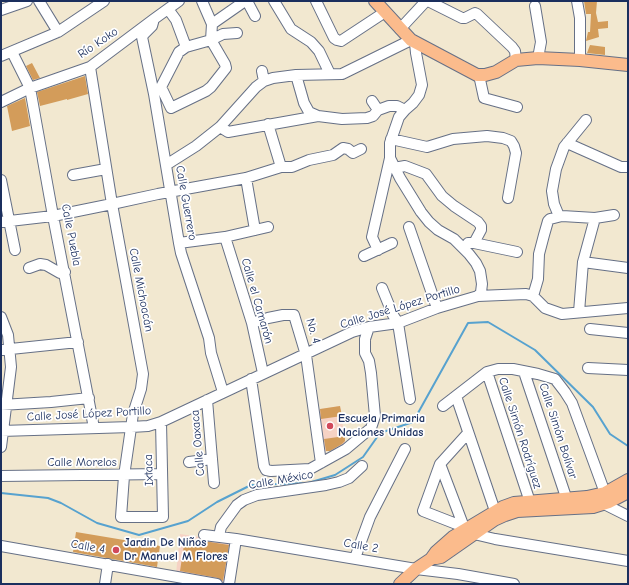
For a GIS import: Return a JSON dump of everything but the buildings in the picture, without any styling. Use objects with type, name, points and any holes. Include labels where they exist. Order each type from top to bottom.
[{"type":"main road","points":[[375,1],[413,41],[479,75],[496,72],[516,60],[538,58],[580,60],[628,65]]},
{"type":"main road","points":[[400,584],[416,569],[431,559],[436,552],[453,537],[468,530],[517,511],[593,507],[628,480]]},
{"type":"main road","points":[[468,530],[495,511],[514,503],[567,500],[587,497],[605,499],[628,492]]},
{"type":"street","points":[[1,10],[27,1]]},
{"type":"street","points":[[39,1],[58,32]]},
{"type":"street","points":[[1,56],[58,32],[104,1]]},
{"type":"street","name":"Río Koko","points":[[1,102],[30,88],[90,67],[154,18],[179,1]]},
{"type":"street","points":[[202,1],[212,24],[211,40],[226,68],[206,91],[171,108],[157,91],[179,52],[186,47],[211,40],[223,34],[237,33]]},
{"type":"street","points":[[212,24],[246,1],[255,16]]},
{"type":"street","points":[[274,1],[291,29],[311,42],[319,51],[330,74]]},
{"type":"street","points":[[316,1],[334,38],[341,41],[385,12]]},
{"type":"street","points":[[400,29],[427,1],[462,18],[475,13],[515,51],[516,60]]},
{"type":"street","points":[[577,1],[580,18],[580,60]]},
{"type":"street","points":[[535,6],[541,42],[538,58]]},
{"type":"street","points":[[168,9],[176,20],[186,47]]},
{"type":"street","name":"Calle Guerrero","points":[[154,18],[152,26],[142,37],[157,91],[166,165],[179,243],[209,338],[211,354],[223,392]]},
{"type":"street","points":[[166,165],[196,146],[220,127],[256,87],[263,76],[273,78],[296,75],[342,74],[413,41]]},
{"type":"street","name":"Calle José López Portillo","points":[[2,431],[148,426],[161,422],[352,332],[369,327],[398,323],[437,308],[478,296],[481,292],[482,284],[480,271],[476,263],[460,244],[438,230],[429,222],[421,212],[394,168],[390,158],[391,139],[399,118],[419,95],[422,85],[413,41]]},
{"type":"street","name":"Calle Puebla","points":[[12,52],[30,88],[94,428]]},
{"type":"street","name":"Calle Michoacán","points":[[90,67],[112,204],[143,374],[141,389],[133,414],[124,476],[121,517]]},
{"type":"street","points":[[296,75],[304,104],[309,112],[318,116]]},
{"type":"street","points":[[479,75],[484,98],[517,107]]},
{"type":"street","points":[[372,101],[378,110]]},
{"type":"street","points":[[220,127],[228,132],[318,116],[342,119],[367,118],[373,116],[378,110],[389,106],[397,106],[405,110]]},
{"type":"street","points":[[555,218],[552,191],[556,169],[564,147],[586,120]]},
{"type":"street","points":[[268,124],[282,167]]},
{"type":"street","points":[[391,139],[427,147],[453,139],[487,136],[503,138],[511,141],[516,153],[508,198]]},
{"type":"street","points":[[567,144],[626,167]]},
{"type":"street","points":[[4,221],[53,216],[171,191],[246,178],[282,167],[292,167],[309,160],[333,155],[343,148],[348,149],[353,153],[361,149]]},
{"type":"street","points":[[378,250],[372,237],[390,158]]},
{"type":"street","points":[[394,168],[405,166],[426,174],[442,196],[478,222],[481,226],[474,243]]},
{"type":"street","points":[[73,175],[106,169]]},
{"type":"street","points":[[246,178],[255,230]]},
{"type":"street","points":[[1,180],[4,221],[15,250]]},
{"type":"street","points":[[533,296],[538,279],[539,254],[548,221],[555,218],[595,218],[614,215]]},
{"type":"street","points":[[579,312],[583,262],[595,218]]},
{"type":"street","points":[[179,243],[225,237],[268,227]]},
{"type":"street","points":[[409,227],[437,308]]},
{"type":"street","name":"Calle el Camarón","points":[[225,237],[252,323],[263,373]]},
{"type":"street","points":[[364,256],[392,243]]},
{"type":"street","points":[[460,244],[474,243],[517,252]]},
{"type":"street","points":[[583,262],[628,268]]},
{"type":"street","points":[[29,268],[40,264],[46,265],[60,273],[65,272]]},
{"type":"street","points":[[382,288],[393,316],[398,323],[410,400]]},
{"type":"street","points":[[478,296],[526,294],[533,296],[545,308],[562,314],[628,308]]},
{"type":"street","name":"No. 4","points":[[252,323],[283,315],[294,315],[306,355],[321,463]]},
{"type":"street","points":[[1,317],[8,336],[5,350],[11,367],[4,404],[1,447]]},
{"type":"street","points":[[251,379],[264,466],[266,470],[310,469],[346,449],[372,428],[375,416],[371,372],[365,346],[365,339],[369,327]]},
{"type":"street","points":[[590,329],[628,333]]},
{"type":"street","points":[[5,350],[78,342]]},
{"type":"street","points":[[588,368],[628,370]]},
{"type":"street","points":[[443,406],[487,372],[498,369],[513,369],[555,379],[565,392],[578,418],[605,499],[628,516]]},
{"type":"street","name":"Calle Simón Rodríguez","points":[[487,372],[530,502]]},
{"type":"street","name":"Calle Simón Bolívar","points":[[524,372],[567,500]]},
{"type":"street","points":[[456,396],[495,511]]},
{"type":"street","points":[[4,404],[51,402],[89,398]]},
{"type":"street","name":"Calle Oaxaca","points":[[207,400],[214,483]]},
{"type":"street","name":"Ixtaca","points":[[121,517],[163,517],[161,422]]},
{"type":"street","points":[[468,433],[440,464],[423,512],[479,536],[628,561]]},
{"type":"street","points":[[355,558],[370,517],[405,449]]},
{"type":"street","points":[[189,462],[212,459]]},
{"type":"street","points":[[440,464],[468,530]]},
{"type":"street","name":"Calle México","points":[[219,536],[221,526],[237,505],[244,500],[257,494],[339,482],[349,478],[362,466]]},
{"type":"street","name":"Calle Morelos","points":[[1,476],[124,476],[162,474]]},
{"type":"street","name":"Calle 2","points":[[204,535],[219,536],[514,584]]},
{"type":"street","points":[[229,584],[236,539]]},
{"type":"street","name":"Calle 4","points":[[1,546],[217,584]]},
{"type":"street","points":[[105,584],[108,564]]},
{"type":"street","points":[[458,574],[464,584]]},
{"type":"shaded area","name":"Escuela Primaria Naciones Unidas","points":[[340,406],[346,448],[321,452],[315,410]]},
{"type":"shaded area","points":[[180,534],[233,542],[225,584],[176,574]]},
{"type":"waterway","points":[[1,493],[48,498],[61,503],[97,523],[139,535],[188,521],[217,502],[251,485],[308,483],[335,475],[363,457],[380,433],[413,422],[468,323],[488,322],[535,350],[593,407],[610,434],[628,446]]},
{"type":"place","name":"Escuela Primaria Naciones Unidas","points":[[330,426]]},
{"type":"place","name":"Jardin De Niños Dr Manuel M Flores","points":[[116,550]]}]
